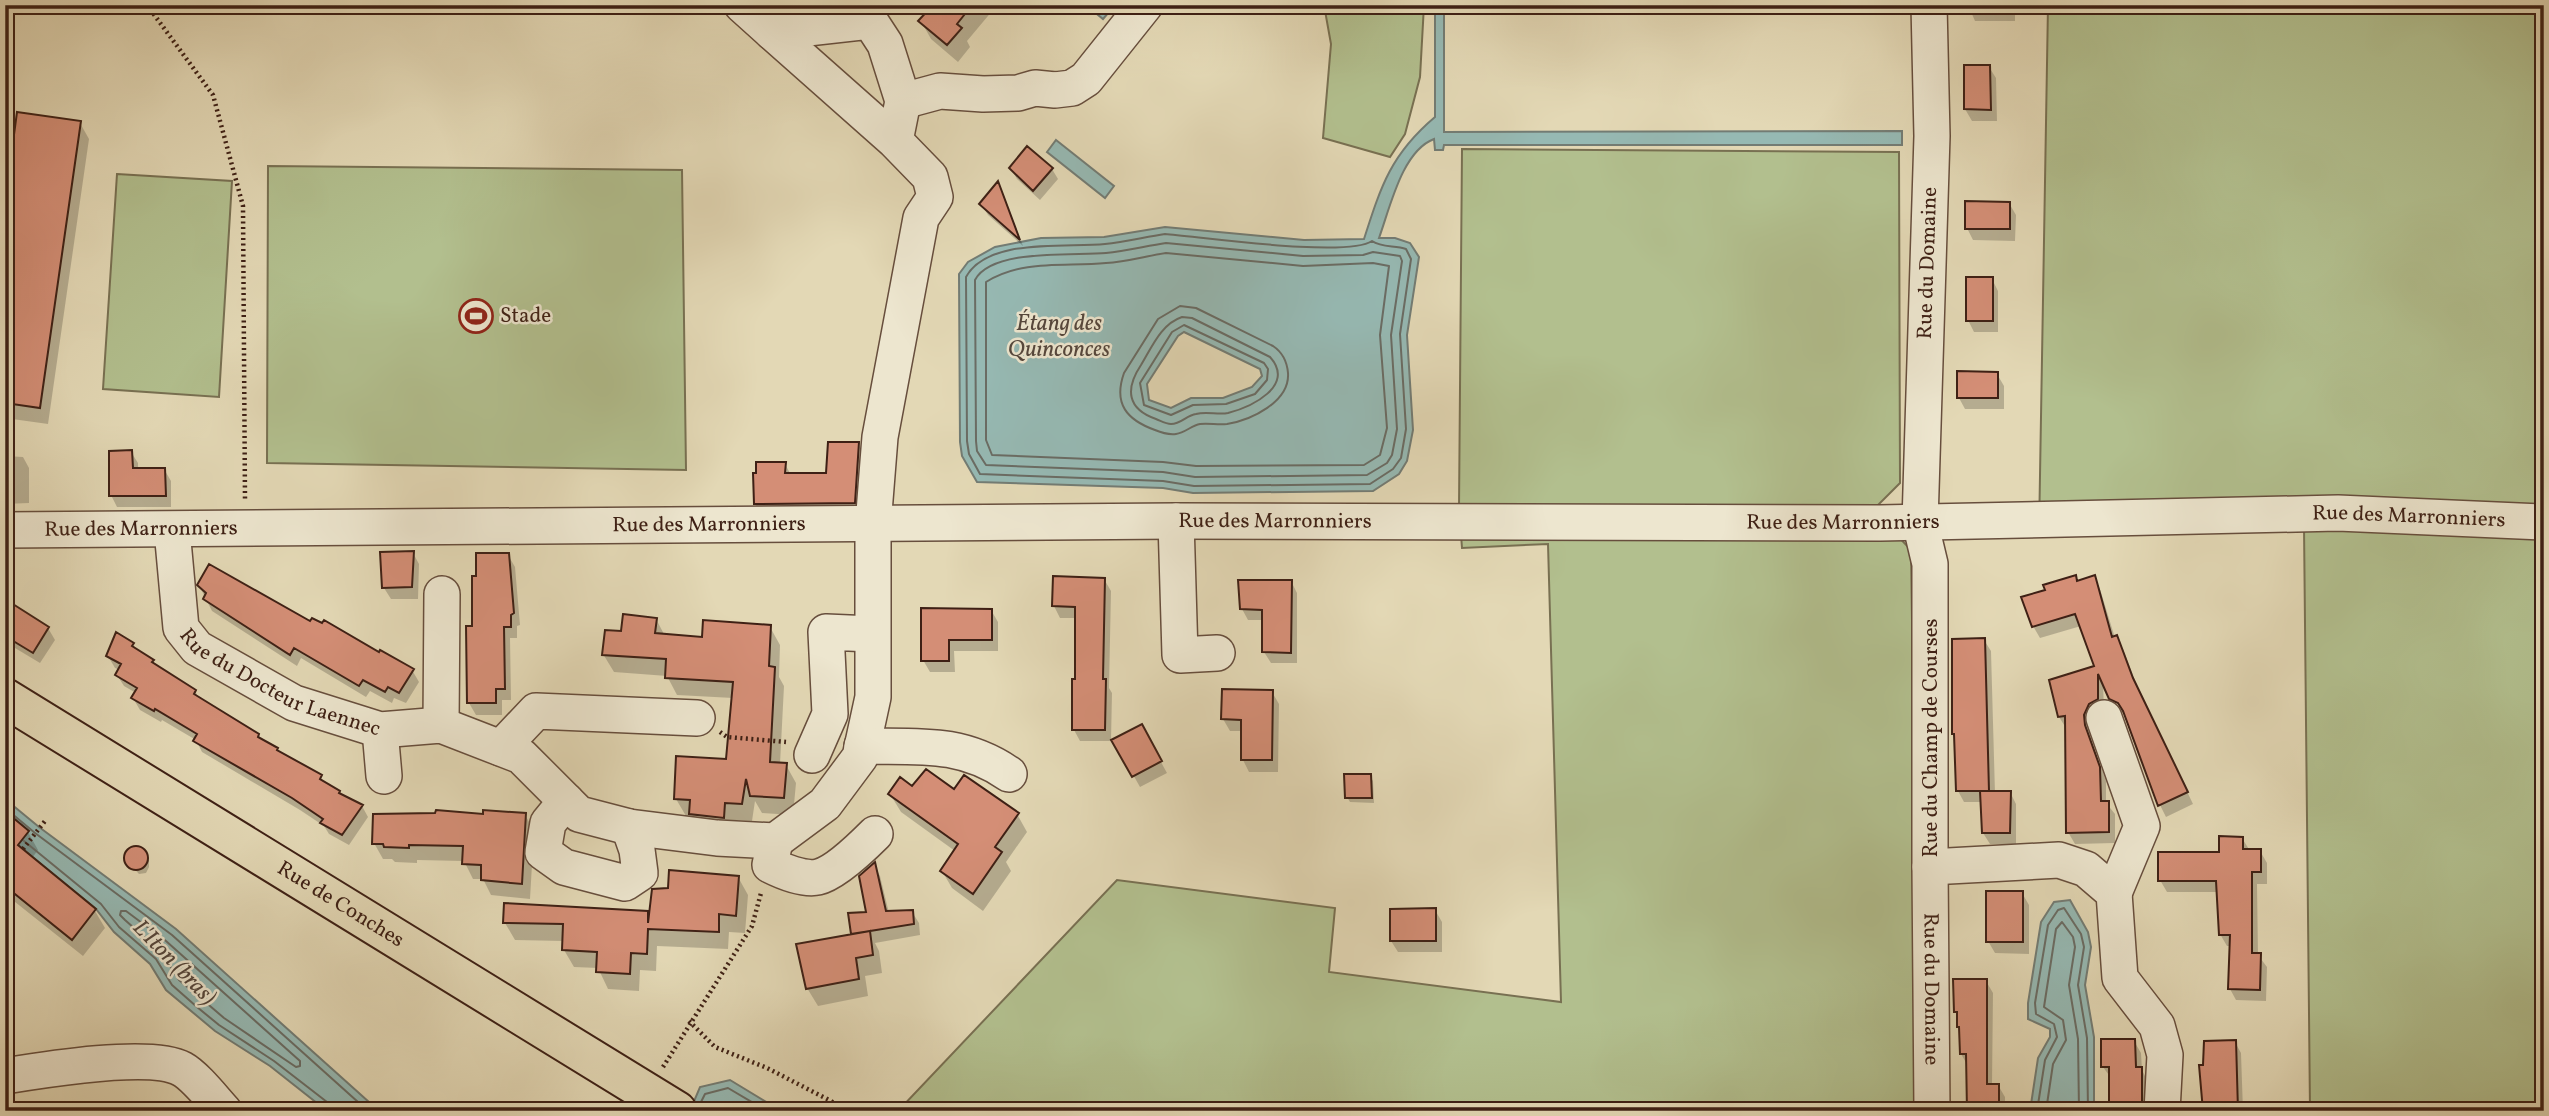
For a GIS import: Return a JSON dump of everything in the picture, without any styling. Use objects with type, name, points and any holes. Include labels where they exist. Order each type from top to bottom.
[{"type":"main road","name":"Rue de Conches","points":[[5,698],[667,1105]]},
{"type":"street","points":[[742,5],[895,141],[930,177],[935,197],[921,218],[880,437],[873,525],[873,697],[860,757],[825,804],[773,853]]},
{"type":"street","points":[[903,101],[940,91],[983,94],[1018,93],[1035,88],[1072,88],[1086,79],[1145,5]]},
{"type":"street","name":"Rue du Domaine","points":[[1920,522],[1932,136],[1929,5]]},
{"type":"street","points":[[772,32],[870,21],[885,44],[903,101],[895,141]]},
{"type":"street","name":"Rue des Marronniers","points":[[5,530],[1176,521],[1920,522],[2338,513],[2544,522]]},
{"type":"street","points":[[1176,521],[1180,655],[1217,653]]},
{"type":"street","name":"Rue du Champ de Courses","points":[[1920,522],[1930,564],[1930,867],[2059,860],[2086,869],[2114,893]]},
{"type":"street","name":"Rue du Docteur Laennec","points":[[172,530],[181,628],[197,648],[293,703],[380,730],[440,725],[521,756],[579,814],[629,827],[717,838],[773,853],[788,873],[817,877],[847,860],[875,834]]},
{"type":"street","points":[[440,725],[442,594]]},
{"type":"street","points":[[812,755],[830,714],[826,632],[872,634]]},
{"type":"street","points":[[501,748],[536,711],[696,718]]},
{"type":"street","points":[[2104,718],[2142,826],[2114,893],[2120,978],[2157,1026],[2165,1055],[2162,1111]]},
{"type":"street","points":[[380,730],[384,776]]},
{"type":"street","points":[[862,746],[959,749],[992,762],[1009,774]]},
{"type":"street","points":[[566,801],[548,823],[543,852],[564,867],[625,883],[640,873],[637,850],[629,827]]},
{"type":"street","name":"Rue du Domaine","points":[[1930,867],[1932,1111]]},
{"type":"street","points":[[5,1076],[72,1066],[162,1063],[183,1069],[224,1111]]},
{"type":"path","points":[[147,5],[214,95],[243,206],[245,529]]},
{"type":"path","points":[[696,718],[727,737],[790,743],[812,755]]},
{"type":"path","points":[[23,849],[45,821]]},
{"type":"path","points":[[667,1105],[690,1021],[752,926],[773,853]]},
{"type":"path","points":[[690,1021],[715,1047],[767,1068],[831,1101],[844,1111]]},
{"type":"green space","points":[[1324,5],[1424,5],[1420,77],[1405,134],[1390,157],[1323,138],[1331,44]]},
{"type":"green space","points":[[2048,5],[2544,5],[2544,1111],[2310,1111],[2304,526],[2039,535]]},
{"type":"green space","points":[[1462,149],[1899,152],[1900,483],[1873,510],[1911,550],[1919,1111],[898,1111],[1117,880],[1335,908],[1329,972],[1561,1002],[1548,544],[1462,548],[1459,508]]},
{"type":"green space","name":"Stade","points":[[268,166],[682,170],[686,470],[267,463]]},
{"type":"green space","points":[[117,174],[232,181],[219,397],[103,389]]},
{"type":"water","points":[[1086,5],[1115,5],[1103,19]]},
{"type":"water","name":"Étang des Quinconces","points":[[1435,5],[1444,5],[1444,132],[1902,131],[1902,145],[1444,145],[1443,150],[1435,150],[1434,139],[1413,155],[1405,168],[1379,238],[1395,238],[1410,243],[1419,257],[1407,335],[1413,430],[1407,461],[1399,474],[1373,491],[1193,493],[1163,488],[977,482],[962,456],[960,442],[959,274],[968,262],[995,247],[1041,238],[1104,237],[1165,227],[1304,240],[1364,239],[1389,172],[1408,144],[1435,117]],"holes":[[[1184,332],[1260,369],[1262,376],[1252,387],[1223,398],[1191,398],[1171,408],[1149,400],[1147,384],[1178,336]]]},
{"type":"water","points":[[1056,140],[1114,186],[1105,198],[1047,152]]},
{"type":"water","name":"L'Iton (bras)","points":[[5,799],[176,929],[379,1111],[327,1111],[270,1066],[215,1031],[166,990],[150,964],[114,932],[96,909],[5,835]]},
{"type":"water","points":[[2070,900],[2088,932],[2091,947],[2085,985],[2094,1037],[2094,1111],[2030,1111],[2038,1058],[2050,1037],[2050,1029],[2028,1019],[2028,1003],[2041,922],[2054,902]]},
{"type":"water","points":[[730,1080],[781,1111],[727,1111],[721,1108],[718,1111],[701,1111],[692,1106],[700,1087]]},
{"type":"building","points":[[933,5],[972,5],[957,24],[962,28],[947,45],[918,21]]},
{"type":"building","points":[[1964,65],[1990,65],[1991,110],[1964,109]]},
{"type":"building","points":[[17,112],[81,121],[40,408],[5,403],[5,156],[11,157]]},
{"type":"building","points":[[1027,146],[1053,168],[1033,191],[1009,168]]},
{"type":"building","points":[[998,181],[1020,240],[979,204]]},
{"type":"building","points":[[1965,201],[2010,202],[2010,229],[1965,229]]},
{"type":"building","points":[[1966,277],[1993,277],[1993,321],[1966,321]]},
{"type":"building","points":[[1957,371],[1998,372],[1998,398],[1957,398]]},
{"type":"building","points":[[828,442],[859,442],[855,503],[754,504],[753,473],[756,473],[756,462],[786,462],[785,473],[826,473]]},
{"type":"building","points":[[132,450],[133,468],[165,468],[166,496],[109,496],[109,451]]},
{"type":"building","points":[[414,551],[412,587],[382,588],[380,552]]},
{"type":"building","points":[[476,553],[509,553],[514,613],[511,615],[511,627],[504,627],[505,689],[496,689],[496,703],[467,703],[466,626],[472,626],[472,576],[476,576]]},
{"type":"building","points":[[209,564],[310,621],[312,618],[322,623],[324,620],[414,669],[399,693],[388,687],[385,692],[363,680],[359,686],[294,648],[290,655],[203,599],[206,593],[197,585]]},
{"type":"building","points":[[2076,575],[2077,581],[2095,575],[2112,637],[2117,635],[2133,678],[2188,792],[2158,806],[2123,711],[2118,703],[2109,699],[2098,674],[2098,699],[2089,704],[2084,715],[2100,767],[2101,801],[2109,801],[2109,832],[2066,833],[2065,716],[2058,717],[2049,680],[2094,666],[2075,614],[2032,627],[2021,597],[2045,590],[2043,585]]},
{"type":"building","points":[[1053,576],[1105,578],[1105,730],[1072,730],[1075,607],[1052,606]]},
{"type":"building","points":[[1238,580],[1292,580],[1291,653],[1262,652],[1262,610],[1240,609]]},
{"type":"building","points":[[5,599],[49,627],[33,653],[5,636]]},
{"type":"building","points":[[921,608],[992,609],[992,640],[949,640],[949,661],[921,661]]},
{"type":"building","points":[[623,614],[657,618],[655,633],[702,637],[703,620],[771,625],[769,666],[775,667],[770,762],[787,763],[784,798],[750,796],[746,779],[742,804],[725,803],[724,818],[689,814],[690,800],[674,799],[676,756],[726,759],[733,682],[665,678],[666,659],[602,655],[605,630],[621,631]]},
{"type":"building","points":[[116,632],[134,643],[132,646],[154,660],[152,662],[196,690],[194,694],[259,734],[258,737],[278,748],[277,750],[322,775],[320,779],[340,791],[339,793],[363,805],[342,835],[320,823],[323,819],[292,798],[193,741],[197,734],[131,698],[137,688],[115,675],[121,664],[106,656]]},
{"type":"building","points":[[1985,638],[1989,791],[1956,791],[1952,734],[1952,639]]},
{"type":"building","points":[[1222,689],[1273,690],[1272,760],[1241,760],[1241,720],[1221,719]]},
{"type":"building","points":[[1142,724],[1162,761],[1132,777],[1111,740]]},
{"type":"building","points":[[926,769],[954,789],[964,775],[1019,813],[995,847],[1002,852],[973,894],[940,871],[958,844],[888,794],[900,777],[912,786]]},
{"type":"building","points":[[1344,774],[1371,774],[1372,798],[1345,798]]},
{"type":"building","points":[[1980,791],[2011,791],[2010,833],[1982,833]]},
{"type":"building","points":[[436,810],[483,814],[483,810],[526,813],[522,884],[481,880],[481,865],[462,864],[463,846],[409,845],[409,848],[372,844],[373,814],[435,813]]},
{"type":"building","points":[[5,811],[29,831],[18,845],[96,909],[72,940],[5,886]]},
{"type":"building","points":[[2219,836],[2243,837],[2243,849],[2261,849],[2261,872],[2252,872],[2252,953],[2261,953],[2260,990],[2228,989],[2230,935],[2219,935],[2216,881],[2158,881],[2158,852],[2219,852]]},
{"type":"building","points":[[136,846],[144,850],[148,858],[144,866],[136,870],[128,866],[124,858],[128,850]]},
{"type":"building","points":[[875,862],[886,911],[913,910],[914,924],[851,934],[848,913],[866,912],[859,876]]},
{"type":"building","points":[[669,870],[739,876],[736,916],[719,914],[719,932],[648,929],[647,954],[631,953],[630,974],[596,972],[597,952],[562,950],[563,924],[503,923],[504,903],[648,911],[648,923],[652,889],[668,888]]},
{"type":"building","points":[[1986,891],[2023,891],[2023,942],[1986,942]]},
{"type":"building","points":[[1436,908],[1436,941],[1390,941],[1390,909]]},
{"type":"building","points":[[870,931],[873,955],[856,958],[859,979],[806,989],[796,944]]},
{"type":"building","points":[[1953,979],[1987,979],[1987,1084],[1999,1084],[1999,1111],[1967,1111],[1966,1054],[1960,1054]]},
{"type":"building","points":[[2101,1039],[2135,1039],[2136,1067],[2142,1067],[2142,1103],[2109,1102],[2109,1067],[2101,1067]]},
{"type":"building","points":[[2236,1040],[2238,1111],[2203,1111],[2199,1065],[2203,1065],[2204,1041]]},
{"type":"place","name":"Stade","points":[[476,316]]}]
